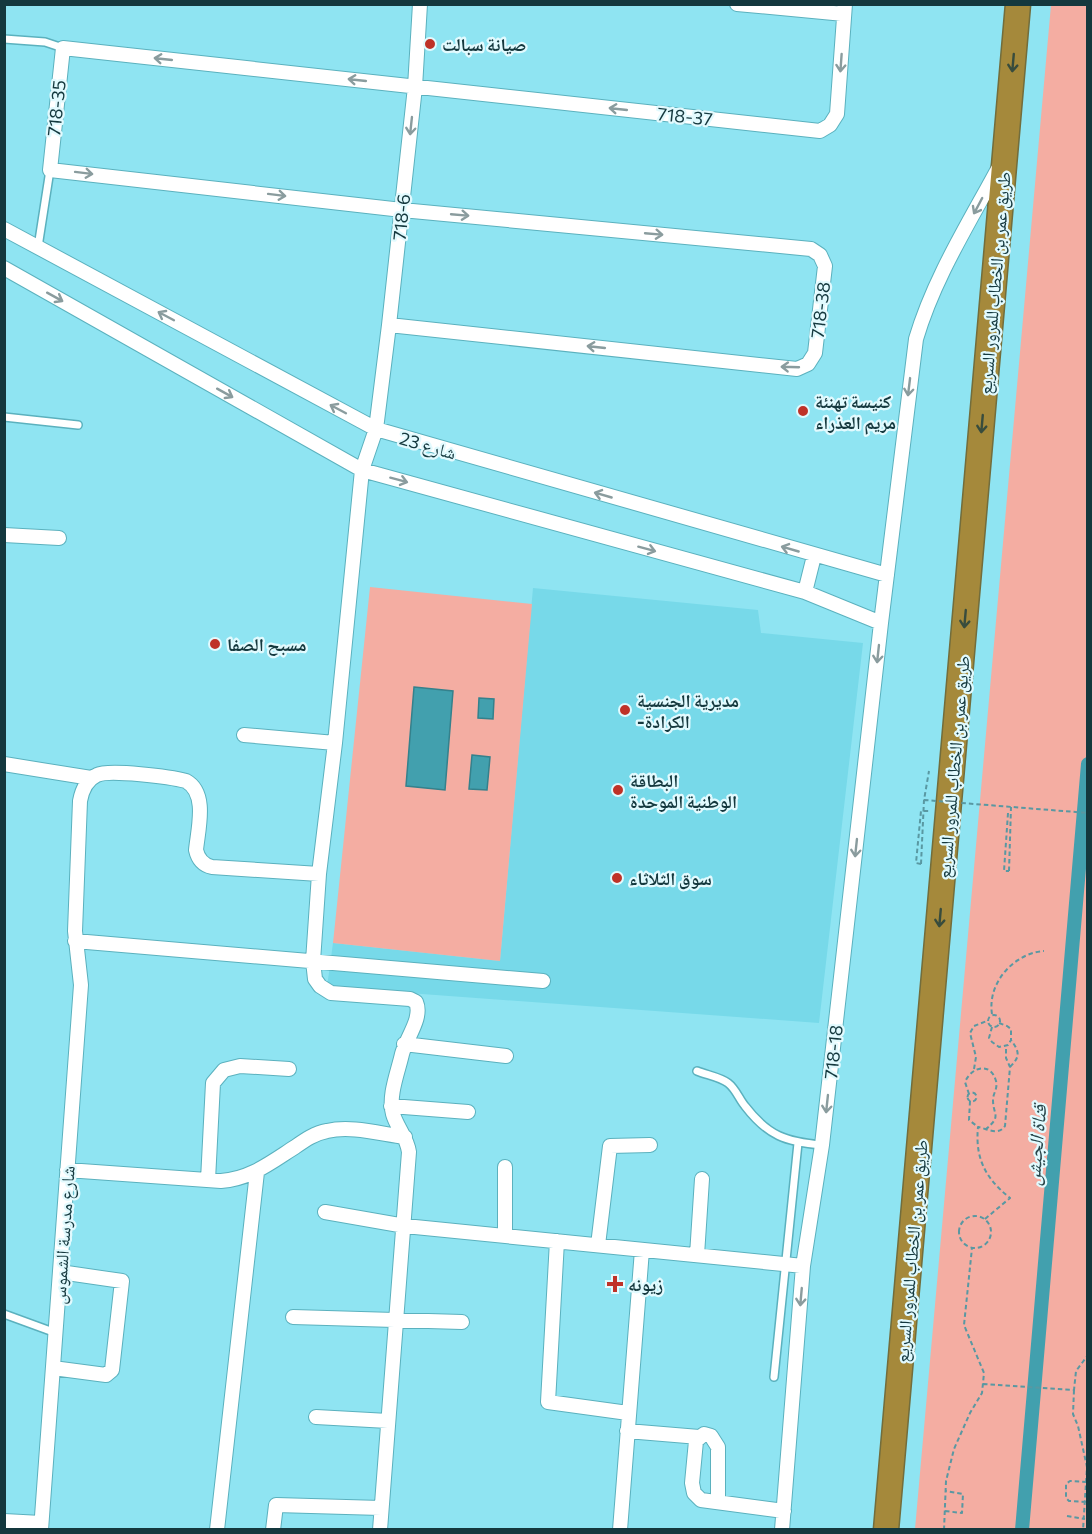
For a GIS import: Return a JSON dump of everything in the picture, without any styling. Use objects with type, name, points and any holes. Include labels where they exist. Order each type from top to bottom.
[{"type":"highway","name":"طريق عمر بن الخطاب للمرور السريع","points":[[886,1530],[1018,4]]},
{"type":"street","name":"718-6","points":[[313,961],[319,874],[335,743],[362,470],[376,429],[389,325],[415,87],[420,4]]},
{"type":"street","points":[[737,4],[845,9]]},
{"type":"street","name":"718-37","points":[[415,87],[820,131],[830,125],[837,114],[845,9]]},
{"type":"street","points":[[63,48],[415,87]]},
{"type":"street","name":"718-35","points":[[50,170],[63,48]]},
{"type":"street","name":"718-18","points":[[782,1530],[803,1266],[822,1145],[881,623],[916,339],[927,304],[1005,154]]},
{"type":"street","points":[[50,170],[402,210]]},
{"type":"street","name":"718-38","points":[[389,325],[797,369],[808,364],[815,353],[825,266],[820,255],[811,249],[402,210]]},
{"type":"street","name":"شارع 23","points":[[4,229],[376,429],[887,575]]},
{"type":"street","points":[[4,268],[362,470],[805,592],[881,623]]},
{"type":"street","points":[[4,535],[59,538]]},
{"type":"street","points":[[805,592],[814,556]]},
{"type":"street","points":[[244,735],[335,743]]},
{"type":"street","points":[[4,764],[91,778],[110,772],[190,783],[197,791],[200,801],[197,854],[208,866],[319,874]]},
{"type":"street","name":"شارع مدرسة الشموس","points":[[41,1526],[81,985],[75,941],[80,801],[83,788],[91,778]]},
{"type":"street","points":[[75,941],[543,981]]},
{"type":"street","points":[[313,961],[315,979],[320,986],[331,993],[410,999],[416,1002],[419,1008],[416,1020],[404,1044],[391,1106],[409,1152],[380,1530]]},
{"type":"street","points":[[404,1044],[506,1056]]},
{"type":"street","points":[[208,1180],[213,1083],[224,1070],[240,1066],[289,1069]]},
{"type":"street","points":[[391,1106],[468,1112]]},
{"type":"street","points":[[67,1170],[233,1180],[257,1172],[309,1138],[327,1131],[347,1130],[405,1137]]},
{"type":"street","points":[[598,1245],[610,1146],[650,1145]]},
{"type":"street","points":[[505,1167],[505,1236]]},
{"type":"street","points":[[217,1530],[257,1172]]},
{"type":"street","points":[[698,1255],[702,1179]]},
{"type":"street","points":[[325,1212],[405,1226],[803,1266]]},
{"type":"street","points":[[556,1241],[548,1402],[628,1413]]},
{"type":"street","points":[[620,1530],[642,1250]]},
{"type":"street","points":[[53,1368],[106,1375],[112,1370],[122,1281],[60,1272]]},
{"type":"street","points":[[293,1317],[462,1322]]},
{"type":"street","points":[[316,1417],[388,1421]]},
{"type":"street","points":[[627,1431],[699,1437]]},
{"type":"street","points":[[718,1502],[718,1447],[711,1436],[704,1434],[696,1441],[692,1483],[694,1493],[701,1500],[784,1511]]},
{"type":"street","points":[[273,1530],[276,1505],[381,1508]]},
{"type":"street","points":[[4,1521],[41,1526]]},
{"type":"lane","points":[[4,39],[45,42],[63,48]]},
{"type":"lane","points":[[38,247],[50,170]]},
{"type":"lane","points":[[4,417],[78,425]]},
{"type":"lane","points":[[697,1071],[729,1084],[762,1124],[781,1138],[798,1143],[822,1145]]},
{"type":"lane","points":[[774,1377],[798,1143]]},
{"type":"lane","points":[[4,1314],[56,1333]]},
{"type":"path","points":[[929,771],[924,800],[921,864],[916,863],[921,811],[949,813]]},
{"type":"path","points":[[924,800],[1088,813]]},
{"type":"path","points":[[1008,813],[1004,871],[1009,870],[1011,807]]},
{"type":"path","points":[[999,1023],[1010,1027],[1012,1032],[1011,1040],[1006,1046],[1006,1058],[1010,1067],[1005,1126],[995,1132],[978,1128],[969,1120],[970,1101],[965,1082],[974,1069],[976,1057],[970,1033],[974,1026],[987,1021],[992,1014],[994,992],[1008,969],[1021,957],[1032,952],[1044,951]]},
{"type":"path","points":[[992,1014],[998,1016],[999,1023]]},
{"type":"path","points":[[987,1021],[992,1027]]},
{"type":"path","points":[[992,1027],[999,1023]]},
{"type":"path","points":[[992,1027],[989,1038],[999,1047],[1006,1046]]},
{"type":"path","points":[[1010,1067],[1018,1058],[1018,1053],[1011,1040]]},
{"type":"path","points":[[974,1069],[987,1070],[996,1080],[993,1101],[996,1116],[994,1123],[986,1130]]},
{"type":"path","points":[[969,1094],[973,1093],[976,1098],[970,1101]]},
{"type":"path","points":[[978,1128],[976,1145],[979,1159],[990,1178],[1010,1198],[985,1220]]},
{"type":"path","points":[[981,1217],[985,1220],[991,1228],[990,1239],[983,1247],[972,1248],[963,1243],[960,1238],[960,1227],[966,1219],[981,1217]]},
{"type":"path","points":[[944,1530],[946,1491],[954,1449],[982,1393],[983,1384],[984,1372],[964,1325],[972,1248]]},
{"type":"path","points":[[1083,1530],[1087,1467],[1073,1414],[1076,1371],[1088,1355]]},
{"type":"path","points":[[983,1384],[1074,1390]]},
{"type":"path","points":[[1086,1482],[1070,1481],[1066,1484],[1066,1498],[1069,1501],[1086,1502]]},
{"type":"path","points":[[944,1511],[962,1513],[963,1494],[946,1491]]},
{"type":"path","points":[[1067,1516],[1085,1519]]},
{"type":"shaded area","points":[[1051,5],[1088,5],[1087,1529],[915,1529]]},
{"type":"shaded area","points":[[370,587],[532,604],[500,961],[333,943]]},
{"type":"shaded area","points":[[533,588],[758,610],[761,633],[863,643],[819,1023],[327,987],[333,943],[500,961]]},
{"type":"shaded area","points":[[414,687],[453,691],[445,790],[406,786]]},
{"type":"shaded area","points":[[479,698],[494,699],[493,719],[478,718]]},
{"type":"shaded area","points":[[472,755],[490,757],[487,790],[469,789]]},
{"type":"waterway","name":"قناة الجيش","points":[[1022,1530],[1088,764]]},
{"type":"place","name":"صيانة سبالت","points":[[430,44]]},
{"type":"place","name":"كنيسة تهنئة مريم العذراء","points":[[803,411]]},
{"type":"place","name":"مسبح الصفا","points":[[215,644]]},
{"type":"place","name":"مديرية الجنسية -الكرادة","points":[[625,710]]},
{"type":"place","name":"البطاقة الوطنية الموحدة","points":[[618,790]]},
{"type":"place","name":"سوق الثلاثاء","points":[[617,878]]},
{"type":"place","name":"زيونه","points":[[615,1284]]}]
